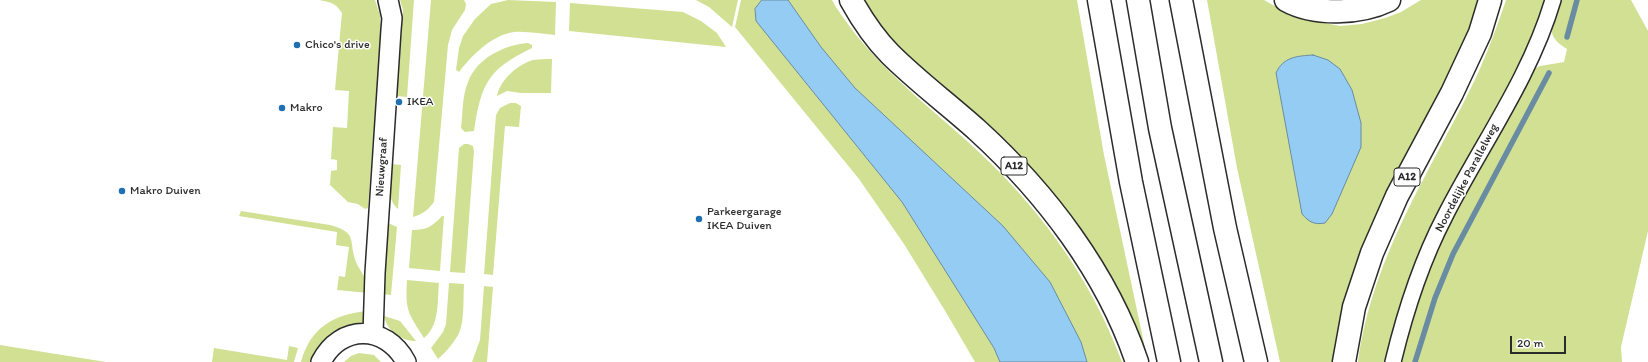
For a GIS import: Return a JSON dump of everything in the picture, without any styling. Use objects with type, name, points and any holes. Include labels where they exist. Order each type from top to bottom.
[{"type":"highway","name":"A12","points":[[851,0],[859,15],[889,53],[977,130],[1023,175],[1058,218],[1090,263],[1108,294],[1138,362]]},
{"type":"highway","points":[[1099,0],[1131,182],[1169,362]]},
{"type":"highway","points":[[1138,0],[1160,128],[1211,362]]},
{"type":"highway","points":[[1181,0],[1223,220],[1256,362]]},
{"type":"highway","points":[[1286,0],[1313,8],[1342,12],[1379,5],[1389,0]]},
{"type":"highway","name":"A12","points":[[1344,362],[1354,307],[1372,253],[1397,196],[1452,93],[1480,33],[1490,0]]},
{"type":"street","name":"Nieuwgraaf","points":[[373,334],[392,18],[388,0]]},
{"type":"street","name":"Noordelijke Parallelweg","points":[[1393,362],[1425,259],[1444,217],[1539,44],[1553,0]]},
{"type":"street","points":[[321,362],[328,350],[337,341],[348,336],[361,333],[373,334],[392,343],[399,350],[406,362]]},
{"type":"green space","points":[[319,0],[375,0],[380,15],[381,28],[368,208],[365,209],[358,204],[348,202],[330,185],[331,171],[337,170],[337,160],[331,159],[333,127],[347,128],[349,91],[335,90],[342,13],[332,4]]},
{"type":"green space","points":[[400,0],[414,0],[407,97],[397,96],[403,10]]},
{"type":"green space","points":[[431,0],[464,0],[466,4],[465,10],[452,30],[448,45],[434,202],[420,215],[413,217]]},
{"type":"green space","points":[[508,0],[556,2],[555,35],[524,32],[506,34],[490,41],[470,59],[459,72],[456,70],[459,48],[463,36],[475,19],[491,4]]},
{"type":"green space","points":[[696,0],[738,0],[732,27],[709,7]]},
{"type":"green space","points":[[741,0],[832,0],[850,27],[891,73],[992,165],[1038,215],[1077,270],[1094,299],[1122,362],[975,362],[904,244],[859,179],[735,27]]},
{"type":"green space","points":[[860,0],[1077,0],[1104,155],[1148,362],[1145,362],[1117,297],[888,39]]},
{"type":"green space","points":[[1207,0],[1264,0],[1294,17],[1340,26],[1362,24],[1385,18],[1401,12],[1421,0],[1481,0],[1476,20],[1334,362],[1280,362],[1237,168]]},
{"type":"green space","points":[[1506,0],[1549,0],[1527,55],[1447,203],[1389,362],[1358,362],[1366,322],[1377,284],[1391,247],[1424,177],[1479,71]]},
{"type":"green space","points":[[1559,0],[1631,0],[1648,31],[1648,231],[1621,347],[1622,362],[1399,362],[1414,303],[1443,231],[1531,70],[1540,66],[1564,62],[1567,49],[1559,44],[1552,33],[1551,27]]},
{"type":"green space","points":[[570,3],[683,12],[701,21],[717,33],[726,47],[569,31]]},
{"type":"green space","points":[[528,43],[532,45],[532,48],[505,63],[489,80],[480,101],[474,131],[465,132],[461,128],[464,99],[466,87],[472,74],[478,66],[492,54],[519,44]]},
{"type":"green space","points":[[552,59],[551,93],[521,93],[507,91],[497,96],[505,79],[515,69],[533,60]]},
{"type":"green space","points":[[510,103],[516,103],[521,106],[519,127],[505,126],[493,275],[484,274],[496,115],[500,108]]},
{"type":"green space","points":[[464,144],[473,146],[474,151],[465,273],[450,272],[459,148]]},
{"type":"green space","points":[[392,164],[401,165],[398,209],[394,205],[390,194]]},
{"type":"green space","points":[[241,211],[330,225],[345,231],[351,239],[356,262],[365,278],[368,293],[337,290],[339,276],[345,277],[349,247],[336,245],[337,232],[239,216]]},
{"type":"green space","points":[[444,216],[440,271],[409,268],[412,230],[428,227]]},
{"type":"green space","points":[[388,223],[397,227],[391,295],[382,294]]},
{"type":"green space","points":[[407,280],[439,283],[437,313],[433,327],[424,338],[414,323],[407,305]]},
{"type":"green space","points":[[449,283],[464,284],[462,324],[454,342],[438,359],[431,348],[443,332],[446,324]]},
{"type":"green space","points":[[484,286],[493,287],[487,362],[472,362],[480,340]]},
{"type":"green space","points":[[367,311],[365,324],[315,362],[301,362],[310,340],[325,325],[344,315]]},
{"type":"green space","points":[[384,316],[400,321],[416,341],[410,341],[400,337],[391,331]]},
{"type":"green space","points":[[0,345],[106,362],[0,362]]},
{"type":"green space","points":[[289,346],[298,348],[294,362],[212,362],[214,348],[287,360]]},
{"type":"green space","points":[[359,353],[374,355],[381,362],[344,362],[351,356]]},
{"type":"water","points":[[762,0],[788,0],[821,47],[855,88],[1003,226],[1050,282],[1081,342],[1087,362],[1000,362],[994,348],[902,202],[756,21],[755,9]]},
{"type":"water","points":[[1313,55],[1328,60],[1340,69],[1352,90],[1361,123],[1361,147],[1332,214],[1325,223],[1321,224],[1312,222],[1302,214],[1276,73],[1282,64],[1291,58]]},
{"type":"waterway","points":[[1567,37],[1577,0]]},
{"type":"waterway","points":[[1415,362],[1435,298],[1453,254],[1549,73]]},
{"type":"place","name":"Chico's drive","points":[[297,45]]},
{"type":"place","name":"IKEA","points":[[399,102]]},
{"type":"place","name":"Makro","points":[[282,108]]},
{"type":"place","name":"Makro Duiven","points":[[122,191]]},
{"type":"place","name":"Parkeergarage IKEA Duiven","points":[[699,219]]}]
